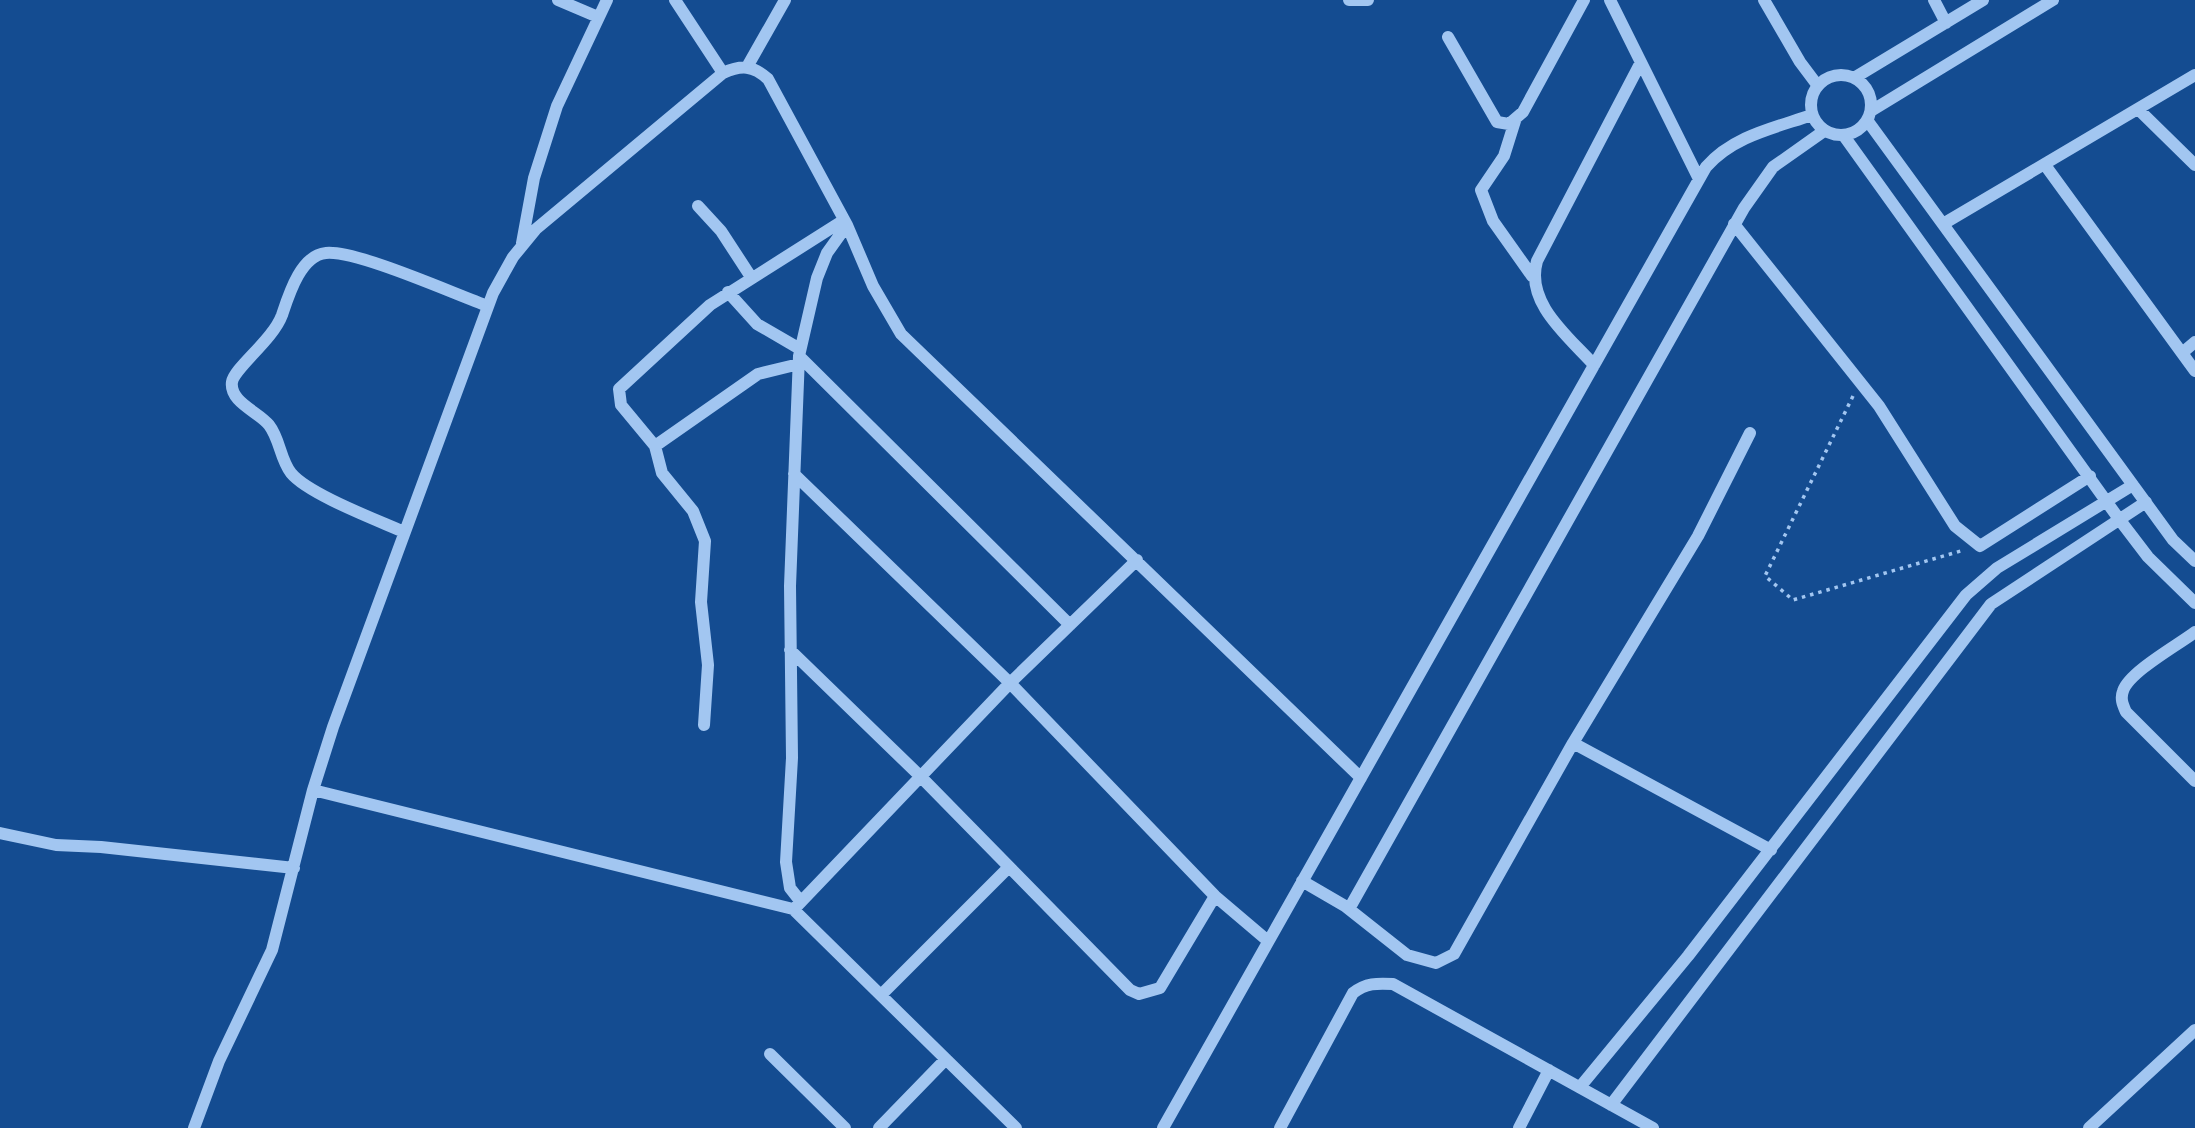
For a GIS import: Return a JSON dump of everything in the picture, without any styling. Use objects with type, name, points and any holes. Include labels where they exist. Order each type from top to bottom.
[{"type":"street","points":[[558,0],[598,17]]},
{"type":"street","points":[[521,247],[534,178],[557,106],[607,0]]},
{"type":"street","points":[[676,0],[723,74]]},
{"type":"street","points":[[194,1128],[219,1061],[272,950],[313,790],[404,532],[488,306],[521,247],[536,229],[723,74],[747,66],[785,0]]},
{"type":"street","points":[[1349,0],[1368,0]]},
{"type":"street","points":[[1584,0],[1523,112],[1515,121],[1504,156],[1481,190],[1493,221],[1532,276],[1535,293],[1546,311],[1594,365]]},
{"type":"street","points":[[1610,0],[1699,179]]},
{"type":"street","points":[[1764,0],[1800,62],[1818,86]]},
{"type":"street","points":[[1934,0],[1946,23]]},
{"type":"street","points":[[1983,0],[1854,78],[1835,76],[1818,86],[1812,94],[1812,114],[1824,131],[1844,136],[1861,128],[1869,116],[2053,0]]},
{"type":"street","points":[[1448,37],[1497,122],[1504,125],[1515,121]]},
{"type":"street","points":[[1532,276],[1537,261],[1641,62]]},
{"type":"street","points":[[747,66],[768,79],[845,222],[873,286],[901,334],[1361,778]]},
{"type":"street","points":[[1943,224],[2195,75]]},
{"type":"street","points":[[1854,78],[1868,92],[1869,116],[1943,224],[2173,540],[2195,561]]},
{"type":"street","points":[[2138,109],[2195,165]]},
{"type":"street","points":[[1163,1128],[1699,179],[1719,151],[1732,143],[1812,114]]},
{"type":"street","points":[[1349,909],[1759,182],[1773,167],[1824,131]]},
{"type":"street","points":[[1844,136],[2119,519],[2148,557],[2195,603]]},
{"type":"street","points":[[2045,164],[2195,371]]},
{"type":"street","points":[[698,206],[721,232],[751,277]]},
{"type":"street","points":[[704,725],[708,665],[701,602],[705,541],[693,511],[662,473],[655,446],[621,405],[619,389],[700,313],[728,292],[845,222]]},
{"type":"street","points":[[845,222],[817,278],[800,356],[790,650],[792,758],[786,862],[790,888],[797,906],[881,995],[1016,1128]]},
{"type":"street","points":[[1734,224],[1879,406],[1955,526],[1980,546],[2090,476]]},
{"type":"street","points":[[404,532],[335,500],[293,475],[269,425],[237,397],[232,389],[233,378],[271,337],[294,283],[313,257],[322,253],[365,260],[488,306]]},
{"type":"street","points":[[728,292],[757,324],[800,356],[1070,625]]},
{"type":"street","points":[[2182,353],[2195,342]]},
{"type":"street","points":[[655,446],[758,374],[800,356]]},
{"type":"street","points":[[1303,881],[1349,909],[1407,955],[1436,963],[1454,954],[1573,743],[1698,536],[1750,433]]},
{"type":"street","points":[[794,474],[1010,683],[1215,896],[1268,941]]},
{"type":"street","points":[[1580,1087],[1771,850],[1966,595],[1997,568],[2133,485]]},
{"type":"street","points":[[1611,1105],[1991,604],[2146,502]]},
{"type":"street","points":[[797,906],[1010,683],[1138,561]]},
{"type":"street","points":[[2195,632],[2132,678],[2123,689],[2121,699],[2126,712],[2195,781]]},
{"type":"street","points":[[790,650],[920,776],[1130,990],[1139,994],[1160,988],[1215,896]]},
{"type":"street","points":[[1573,743],[1771,850]]},
{"type":"street","points":[[313,790],[797,906]]},
{"type":"street","points":[[0,833],[56,845],[101,847],[294,868]]},
{"type":"street","points":[[881,995],[1008,868]]},
{"type":"street","points":[[1280,1128],[1353,993],[1361,986],[1376,983],[1393,984],[1653,1128]]},
{"type":"street","points":[[2089,1128],[2195,1030]]},
{"type":"street","points":[[770,1054],[845,1128]]},
{"type":"street","points":[[879,1128],[946,1059]]},
{"type":"street","points":[[1519,1128],[1549,1070]]},
{"type":"path","points":[[1859,384],[1765,576],[1793,600],[1980,546]]}]
